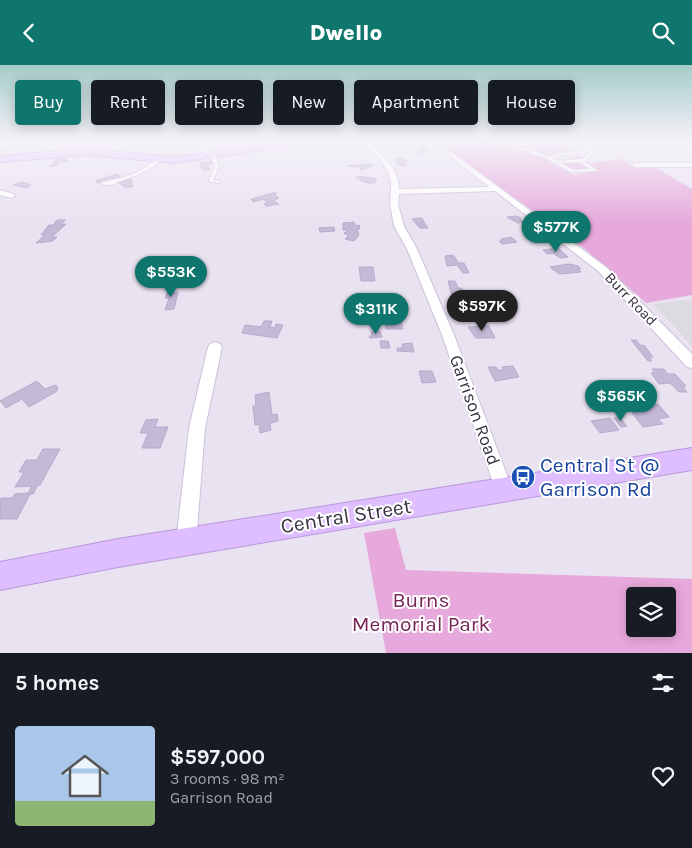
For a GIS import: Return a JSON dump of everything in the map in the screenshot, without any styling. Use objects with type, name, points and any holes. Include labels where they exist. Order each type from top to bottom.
[{"type":"main road","name":"Central Street","points":[[0,576],[118,553],[692,459]]},
{"type":"street","name":"Garrison Road","points":[[391,169],[395,183],[394,204],[399,225],[412,249],[448,335],[504,491]]},
{"type":"street","name":"Burr Road","points":[[471,169],[602,269],[692,363]]},
{"type":"street","points":[[394,192],[498,189]]},
{"type":"street","points":[[0,192],[11,195]]},
{"type":"street","points":[[186,543],[197,428],[215,347]]},
{"type":"lane","points":[[121,179],[148,169]]},
{"type":"lane","points":[[216,169],[211,181],[218,183]]},
{"type":"lane","points":[[569,169],[595,171],[593,169]]},
{"type":"green space","points":[[476,169],[658,169],[692,189],[692,295],[646,303],[585,249]]},
{"type":"green space","name":"Burns Memorial Park","points":[[395,528],[406,570],[692,579],[692,653],[386,653],[364,533]]},
{"type":"shaded area","points":[[563,169],[575,169],[583,174],[573,175]]},
{"type":"shaded area","points":[[687,300],[692,302],[692,346],[653,304]]},
{"type":"building","points":[[118,174],[120,178],[97,183],[96,180]]},
{"type":"building","points":[[357,176],[375,178],[377,180],[375,180],[375,183],[368,183],[357,179]]},
{"type":"building","points":[[130,179],[133,181],[130,182],[133,186],[126,188],[119,183]]},
{"type":"building","points":[[21,182],[31,185],[26,188],[13,185]]},
{"type":"building","points":[[277,193],[274,195],[279,198],[273,201],[279,204],[266,206],[264,204],[267,203],[264,199],[253,202],[251,199]]},
{"type":"building","points":[[516,216],[524,222],[518,223],[507,217]]},
{"type":"building","points":[[422,218],[428,228],[420,228],[412,219]]},
{"type":"building","points":[[57,220],[65,220],[61,225],[66,224],[52,237],[57,237],[53,241],[36,243],[45,235],[41,235],[49,225],[53,225]]},
{"type":"building","points":[[354,222],[355,226],[359,225],[360,229],[357,229],[359,235],[354,241],[345,239],[348,236],[344,234],[347,232],[343,230],[343,223]]},
{"type":"building","points":[[334,227],[335,231],[320,232],[319,228]]},
{"type":"building","points":[[536,231],[542,236],[540,236],[542,239],[535,240],[527,232]]},
{"type":"building","points":[[511,237],[517,242],[502,244],[499,241],[503,241],[501,239]]},
{"type":"building","points":[[558,248],[568,257],[560,258],[553,253],[547,254],[543,250]]},
{"type":"building","points":[[453,255],[459,263],[464,263],[469,273],[463,273],[457,265],[447,266],[445,256]]},
{"type":"building","points":[[569,264],[578,266],[581,272],[559,274],[550,267]]},
{"type":"building","points":[[359,267],[373,267],[375,281],[361,281]]},
{"type":"building","points":[[448,281],[455,281],[458,288],[461,288],[467,296],[452,296]]},
{"type":"building","points":[[181,285],[174,287],[173,293],[178,292],[174,309],[165,310],[169,298],[165,298],[170,286]]},
{"type":"building","points":[[479,299],[487,299],[491,306],[481,304]]},
{"type":"building","points":[[469,306],[475,319],[466,319],[465,315],[460,316],[457,307]]},
{"type":"building","points":[[401,320],[403,329],[386,329],[385,321]]},
{"type":"building","points":[[264,321],[272,321],[270,327],[275,328],[276,324],[283,325],[277,338],[242,333],[245,325],[261,327]]},
{"type":"building","points":[[489,326],[495,338],[476,338],[468,327]]},
{"type":"building","points":[[380,331],[382,337],[370,338],[369,336],[372,336],[371,332]]},
{"type":"building","points":[[631,340],[636,340],[641,346],[644,345],[653,357],[649,357],[652,361],[648,361]]},
{"type":"building","points":[[380,341],[388,341],[390,348],[381,348]]},
{"type":"building","points":[[412,343],[414,352],[397,351],[397,348],[403,348],[402,344]]},
{"type":"building","points":[[513,366],[519,377],[495,381],[488,367],[496,367],[498,370],[503,370],[502,367]]},
{"type":"building","points":[[652,369],[664,369],[668,374],[675,374],[686,386],[683,387],[687,392],[679,392],[670,383],[659,384],[651,373],[655,373]]},
{"type":"building","points":[[419,371],[432,371],[436,382],[422,383]]},
{"type":"building","points":[[37,381],[45,389],[55,385],[58,387],[57,391],[29,407],[22,399],[6,408],[0,401]]},
{"type":"building","points":[[269,392],[272,415],[277,414],[278,421],[270,423],[271,430],[260,433],[259,424],[255,425],[253,406],[256,406],[255,395]]},
{"type":"building","points":[[658,404],[669,417],[658,419],[663,424],[643,427],[632,413],[650,410],[646,406]]},
{"type":"building","points":[[610,418],[619,430],[600,433],[591,421]]},
{"type":"building","points":[[614,418],[620,418],[627,426],[621,427]]},
{"type":"building","points":[[158,419],[155,427],[168,427],[160,448],[142,448],[148,433],[140,433],[146,420]]},
{"type":"building","points":[[43,449],[60,449],[40,485],[38,485],[33,494],[30,494],[17,519],[0,519],[1,498],[12,498],[15,494],[28,493],[32,486],[15,487],[24,472],[19,472],[26,460],[37,460]]},
{"type":"place","name":"Central St @ Garrison Rd","points":[[523,477]]}]
